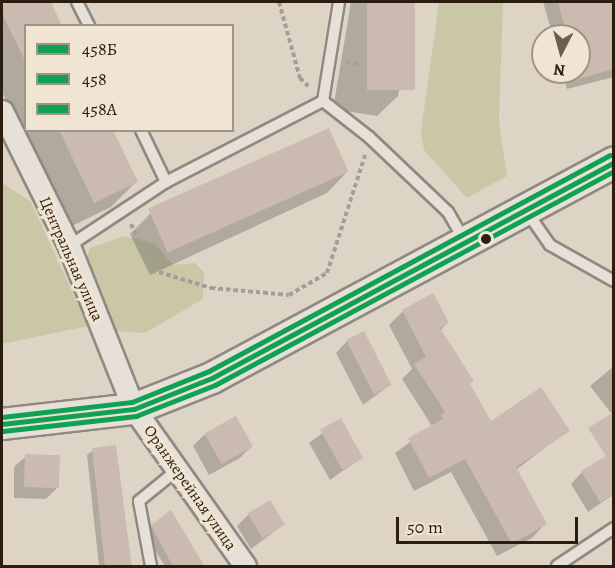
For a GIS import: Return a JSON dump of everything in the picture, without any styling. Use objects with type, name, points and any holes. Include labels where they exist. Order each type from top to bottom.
[{"type":"main road","points":[[2,424],[134,409],[212,378],[525,207],[614,162]]},
{"type":"street","name":"Центральная улица","points":[[2,111],[69,246],[134,409]]},
{"type":"street","name":"Оранжерейная улица","points":[[134,409],[245,567]]},
{"type":"lane","points":[[77,2],[88,24]]},
{"type":"lane","points":[[323,101],[339,2]]},
{"type":"lane","points":[[323,101],[369,137],[448,212],[464,240]]},
{"type":"lane","points":[[69,246],[166,182],[323,101]]},
{"type":"lane","points":[[142,132],[166,182]]},
{"type":"lane","points":[[525,207],[550,245],[614,281]]},
{"type":"lane","points":[[151,567],[139,501],[177,470]]},
{"type":"lane","points":[[557,567],[614,528]]},
{"type":"path","points":[[279,2],[300,78],[313,91]]},
{"type":"path","points":[[124,210],[152,270],[212,288],[289,295],[327,273],[369,137]]},
{"type":"shaded area","points":[[439,2],[503,2],[499,121],[507,176],[467,198],[424,150],[421,131]]},
{"type":"shaded area","points":[[2,183],[31,202],[88,326],[2,344]]},
{"type":"shaded area","points":[[124,236],[155,244],[173,265],[195,263],[204,272],[203,299],[145,333],[113,331],[84,265],[90,248]]},
{"type":"building","points":[[2,2],[51,2],[61,24],[24,24],[24,59],[2,13]]},
{"type":"building","points":[[367,2],[415,2],[415,90],[367,90]]},
{"type":"building","points":[[558,2],[614,2],[614,69],[591,75],[591,24],[564,24]]},
{"type":"building","points":[[329,128],[349,172],[168,252],[148,209]]},
{"type":"building","points":[[60,132],[114,132],[138,182],[94,203]]},
{"type":"building","points":[[433,293],[449,323],[440,328],[474,381],[470,384],[491,421],[541,387],[570,431],[516,467],[547,524],[512,544],[465,459],[429,478],[408,438],[443,419],[441,415],[445,412],[414,364],[426,357],[402,310]]},
{"type":"building","points":[[364,331],[392,385],[374,394],[346,340]]},
{"type":"building","points":[[614,412],[614,494],[600,502],[581,471],[606,456],[588,428]]},
{"type":"building","points":[[236,416],[253,447],[221,464],[205,433]]},
{"type":"building","points":[[341,418],[363,458],[342,470],[320,430]]},
{"type":"building","points":[[116,445],[132,567],[105,567],[92,448]]},
{"type":"building","points":[[25,454],[60,455],[59,488],[24,487]]},
{"type":"building","points":[[270,500],[285,525],[263,538],[248,513]]},
{"type":"building","points":[[171,510],[205,567],[173,567],[151,525]]},
{"type":"transit line","name":"458А","points":[[2,417],[132,402],[209,371],[610,155]]},
{"type":"transit line","name":"458Б","points":[[2,424],[134,409],[212,378],[614,162]]},
{"type":"transit line","name":"458","points":[[3,431],[136,416],[215,385],[614,171]]}]
